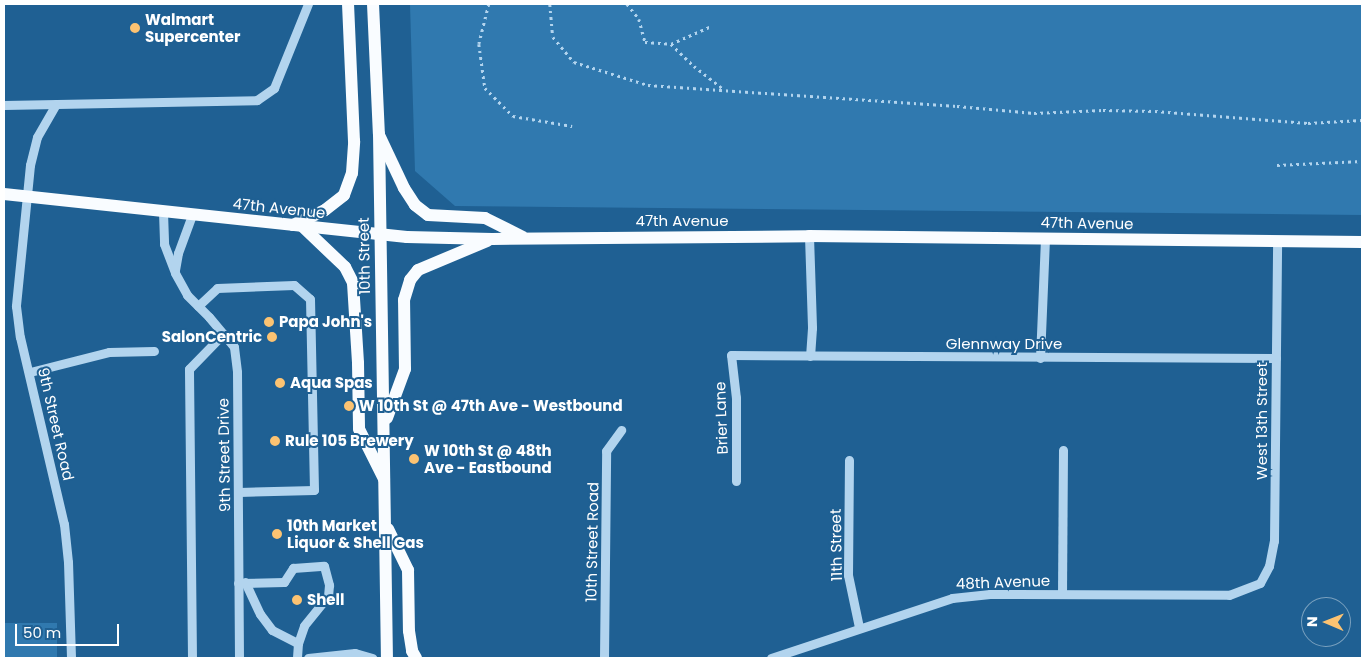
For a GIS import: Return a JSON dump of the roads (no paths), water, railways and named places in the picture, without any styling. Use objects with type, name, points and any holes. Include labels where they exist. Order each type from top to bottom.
[{"type":"main road","points":[[348,4],[354,141],[352,173],[344,195],[325,210],[298,226],[345,266],[352,283],[358,363],[358,430],[385,481]]},
{"type":"main road","name":"10th Street","points":[[372,4],[379,134],[379,235],[388,658]]},
{"type":"main road","points":[[379,134],[414,205],[428,215],[485,218],[526,238]]},
{"type":"main road","name":"47th Avenue","points":[[4,194],[379,235],[492,239],[809,236],[1362,242]]},
{"type":"main road","points":[[384,425],[405,369],[404,300],[410,280],[418,270],[492,239]]},
{"type":"main road","points":[[386,525],[408,570],[409,631],[412,651],[416,658]]},
{"type":"street","points":[[4,105],[257,100],[274,88],[308,4]]},
{"type":"street","name":"9th Street Road","points":[[56,104],[37,137],[30,165],[16,306],[20,337],[30,372],[64,524],[68,562],[71,658]]},
{"type":"street","name":"9th Street Drive","points":[[163,212],[164,244],[175,273],[187,295],[234,348],[237,372],[242,582],[239,658]]},
{"type":"street","points":[[175,273],[178,253],[192,215]]},
{"type":"street","points":[[809,236],[812,328],[810,356]]},
{"type":"street","points":[[1040,358],[1045,239]]},
{"type":"street","name":"West 13th Street","points":[[1246,590],[1260,583],[1269,566],[1274,541],[1277,241]]},
{"type":"street","points":[[198,306],[217,288],[294,285],[310,299],[314,490],[239,492]]},
{"type":"street","points":[[192,658],[189,369],[223,334]]},
{"type":"street","points":[[30,372],[109,352],[154,351]]},
{"type":"street","name":"Glennway Drive","points":[[731,355],[1276,358]]},
{"type":"street","name":"Brier Lane","points":[[731,355],[736,398],[736,481]]},
{"type":"street","name":"10th Street Road","points":[[604,658],[606,451],[621,430]]},
{"type":"street","points":[[1062,594],[1063,450]]},
{"type":"street","name":"11th Street","points":[[849,460],[848,575],[860,627]]},
{"type":"street","points":[[297,658],[298,643],[304,626],[328,596],[329,585],[324,566],[293,568],[284,582],[242,582],[260,614],[272,630],[298,643]]},
{"type":"street","name":"48th Avenue","points":[[771,658],[952,598],[990,594],[1229,595],[1246,590]]},
{"type":"street","points":[[308,658],[355,653],[372,658]]},
{"type":"place","name":"Walmart Supercenter","points":[[135,28]]},
{"type":"place","name":"Papa John's","points":[[269,322]]},
{"type":"place","name":"SalonCentric","points":[[272,337]]},
{"type":"place","name":"Aqua Spas","points":[[280,383]]},
{"type":"place","name":"W 10th St @ 47th Ave - Westbound","points":[[349,406]]},
{"type":"place","name":"Rule 105 Brewery","points":[[275,441]]},
{"type":"place","name":"W 10th St @ 48th Ave - Eastbound","points":[[414,459]]},
{"type":"place","name":"10th Market Liquor & Shell Gas","points":[[277,534]]},
{"type":"place","name":"Shell","points":[[297,600]]}]
